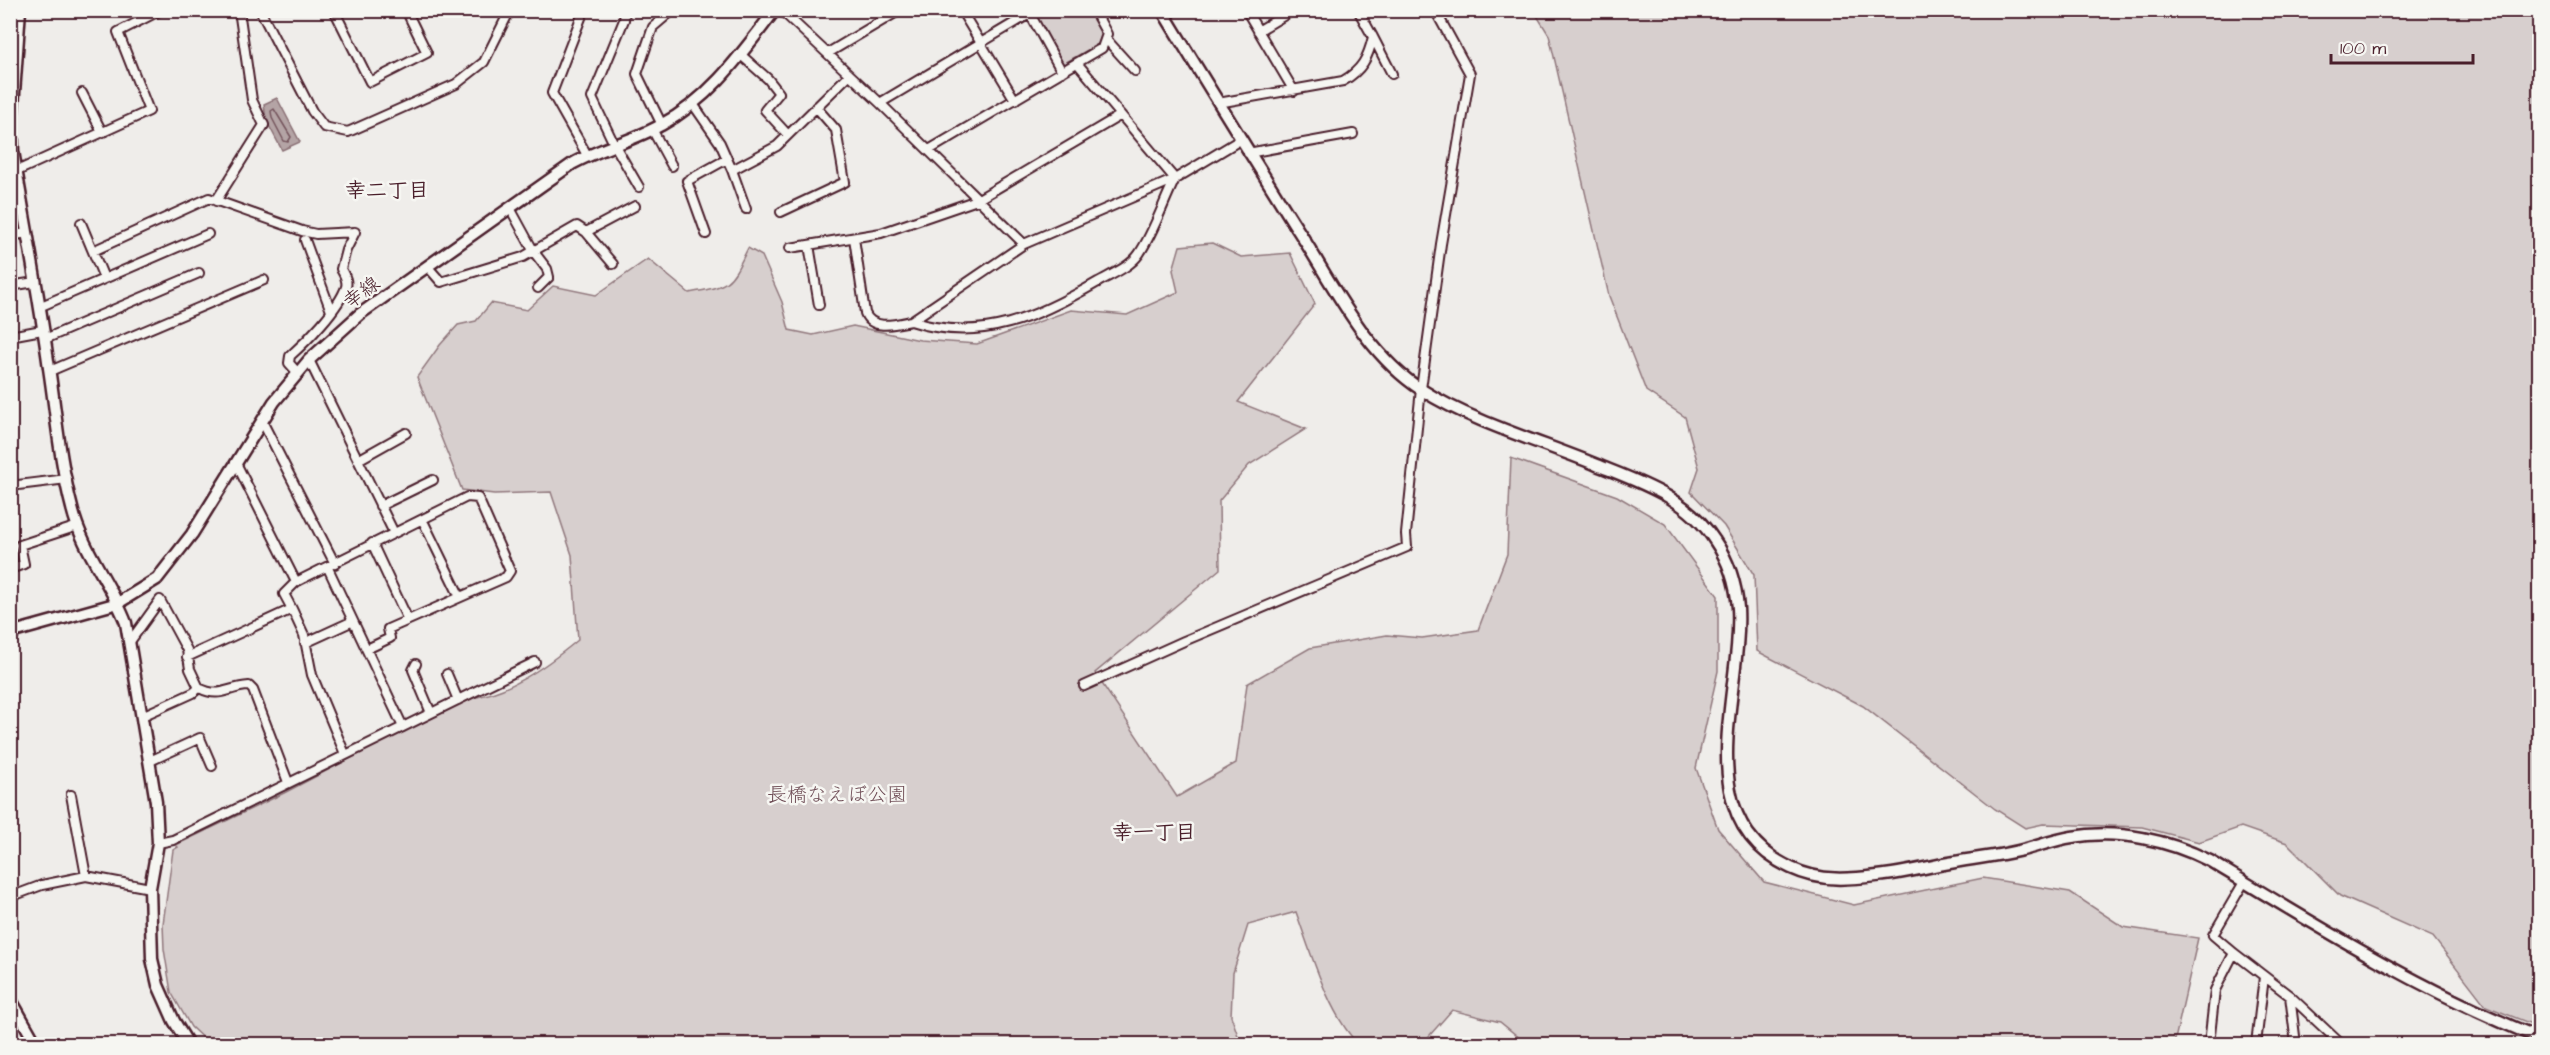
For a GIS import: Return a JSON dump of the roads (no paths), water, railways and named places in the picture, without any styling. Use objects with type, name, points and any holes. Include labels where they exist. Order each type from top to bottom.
[{"type":"street","points":[[20,10],[11,122],[16,171],[67,479],[78,526],[91,557],[118,603],[126,623],[150,761],[158,843],[150,888],[152,959],[158,985],[174,1021],[188,1044]]},
{"type":"street","points":[[216,201],[264,125],[252,100],[239,10]]},
{"type":"street","points":[[260,10],[312,111],[324,127],[348,132],[456,84],[471,74],[483,62],[510,10]]},
{"type":"street","points":[[334,10],[370,82],[427,53],[406,10]]},
{"type":"street","points":[[585,10],[552,93],[587,155]]},
{"type":"street","points":[[625,10],[624,20],[592,98],[614,144],[639,187]]},
{"type":"street","points":[[672,166],[637,74],[653,27],[673,10]]},
{"type":"street","name":"幸線","points":[[10,633],[118,603],[157,579],[175,558],[274,402],[309,360],[360,314],[587,155],[657,127],[693,104],[741,55],[776,10]]},
{"type":"street","points":[[781,10],[929,150],[1024,244]]},
{"type":"street","points":[[828,53],[900,10]]},
{"type":"street","points":[[961,10],[1015,100]]},
{"type":"street","points":[[929,150],[1102,48],[1107,34],[1094,10]]},
{"type":"street","points":[[1162,10],[1248,153],[1356,321],[1391,364],[1421,389],[1482,420],[1642,483],[1673,498],[1707,529],[1728,565],[1738,604],[1737,645],[1727,741],[1726,767],[1729,789],[1744,827],[1757,844],[1789,868],[1823,879],[1858,879],[2015,852],[2074,837],[2110,835],[2146,838],[2173,845],[2210,861],[2421,986],[2487,1017],[2540,1038]]},
{"type":"street","points":[[1246,10],[1294,90]]},
{"type":"street","points":[[1258,31],[1293,10]]},
{"type":"street","points":[[1358,10],[1392,74]]},
{"type":"street","points":[[1084,686],[1407,547],[1406,534],[1421,389],[1441,244],[1470,74],[1435,10]]},
{"type":"street","points":[[16,171],[149,111],[118,32],[156,12]]},
{"type":"street","points":[[880,103],[1033,12],[1062,72]]},
{"type":"street","points":[[1218,104],[1343,81],[1355,74],[1368,60],[1373,38]]},
{"type":"street","points":[[1106,39],[1135,71]]},
{"type":"street","points":[[741,55],[779,93],[765,110],[788,135]]},
{"type":"street","points":[[1077,63],[1175,179]]},
{"type":"street","points":[[732,170],[777,146],[849,75]]},
{"type":"street","points":[[82,93],[102,132]]},
{"type":"street","points":[[693,104],[720,143],[746,209]]},
{"type":"street","points":[[782,212],[845,182],[836,130],[816,107]]},
{"type":"street","points":[[790,248],[881,233],[977,200],[1121,114]]},
{"type":"street","points":[[1248,153],[1353,134]]},
{"type":"street","points":[[854,238],[868,321],[874,324],[892,325],[911,321],[1024,244],[1175,179],[1240,140]]},
{"type":"street","points":[[706,234],[687,181],[727,159]]},
{"type":"street","points":[[911,321],[928,327],[976,329],[1023,320],[1067,300],[1129,264],[1139,254],[1175,179]]},
{"type":"street","points":[[93,251],[209,198],[283,226],[316,234],[355,232],[346,250],[341,269],[346,279],[345,287],[331,311],[308,340],[290,356],[289,363],[298,373]]},
{"type":"street","points":[[586,232],[636,206]]},
{"type":"street","points":[[510,208],[534,252],[547,269],[549,277],[538,288]]},
{"type":"street","points":[[81,223],[104,278]]},
{"type":"street","points":[[428,267],[441,282],[534,252],[577,226],[586,232],[613,264]]},
{"type":"street","points":[[10,236],[27,233]]},
{"type":"street","points":[[39,307],[208,234]]},
{"type":"street","points":[[305,240],[331,311]]},
{"type":"street","points":[[809,245],[819,305]]},
{"type":"street","points":[[10,336],[44,334],[199,273]]},
{"type":"street","points":[[50,371],[264,280]]},
{"type":"street","points":[[10,286],[35,282]]},
{"type":"street","points":[[309,360],[394,533]]},
{"type":"street","points":[[262,421],[332,566],[353,621],[403,727]]},
{"type":"street","points":[[358,460],[406,433]]},
{"type":"street","points":[[236,463],[296,582]]},
{"type":"street","points":[[10,486],[67,479]]},
{"type":"street","points":[[380,506],[433,480]]},
{"type":"street","points":[[345,754],[312,675],[305,643],[284,594],[296,582],[332,566],[372,543],[423,521],[467,497],[478,498],[510,571],[506,577],[388,629],[390,638],[367,649]]},
{"type":"street","points":[[423,521],[460,597]]},
{"type":"street","points":[[10,569],[24,564],[20,545],[78,526]]},
{"type":"street","points":[[372,543],[408,620]]},
{"type":"street","points":[[129,643],[160,600],[187,650],[187,657],[199,688]]},
{"type":"street","points":[[187,657],[292,609]]},
{"type":"street","points":[[305,643],[353,621]]},
{"type":"street","points":[[158,843],[173,840],[535,662]]},
{"type":"street","points":[[416,664],[413,670],[431,713]]},
{"type":"street","points":[[447,674],[458,700]]},
{"type":"street","points":[[199,688],[218,694],[249,686],[253,690],[288,782]]},
{"type":"street","points":[[142,716],[193,693],[199,688]]},
{"type":"street","points":[[150,761],[200,738],[212,766]]},
{"type":"street","points":[[70,795],[86,876]]},
{"type":"street","points":[[10,897],[42,885],[86,876],[150,888]]},
{"type":"street","points":[[2244,882],[2213,935],[2290,996],[2341,1044]]},
{"type":"street","points":[[2209,1044],[2215,990],[2234,953]]},
{"type":"street","points":[[2256,1044],[2264,977]]},
{"type":"street","points":[[2290,996],[2296,1044]]},
{"type":"street","points":[[10,998],[36,1044]]},
{"type":"water","points":[[277,98],[300,142],[282,150],[266,120],[264,104]]},
{"type":"district","name":"幸二丁目","points":[[387,190]]},
{"type":"district","name":"幸一丁目","points":[[1154,832]]},
{"type":"park label","name":"長橋なえぼ公園","points":[[837,794]]}]
